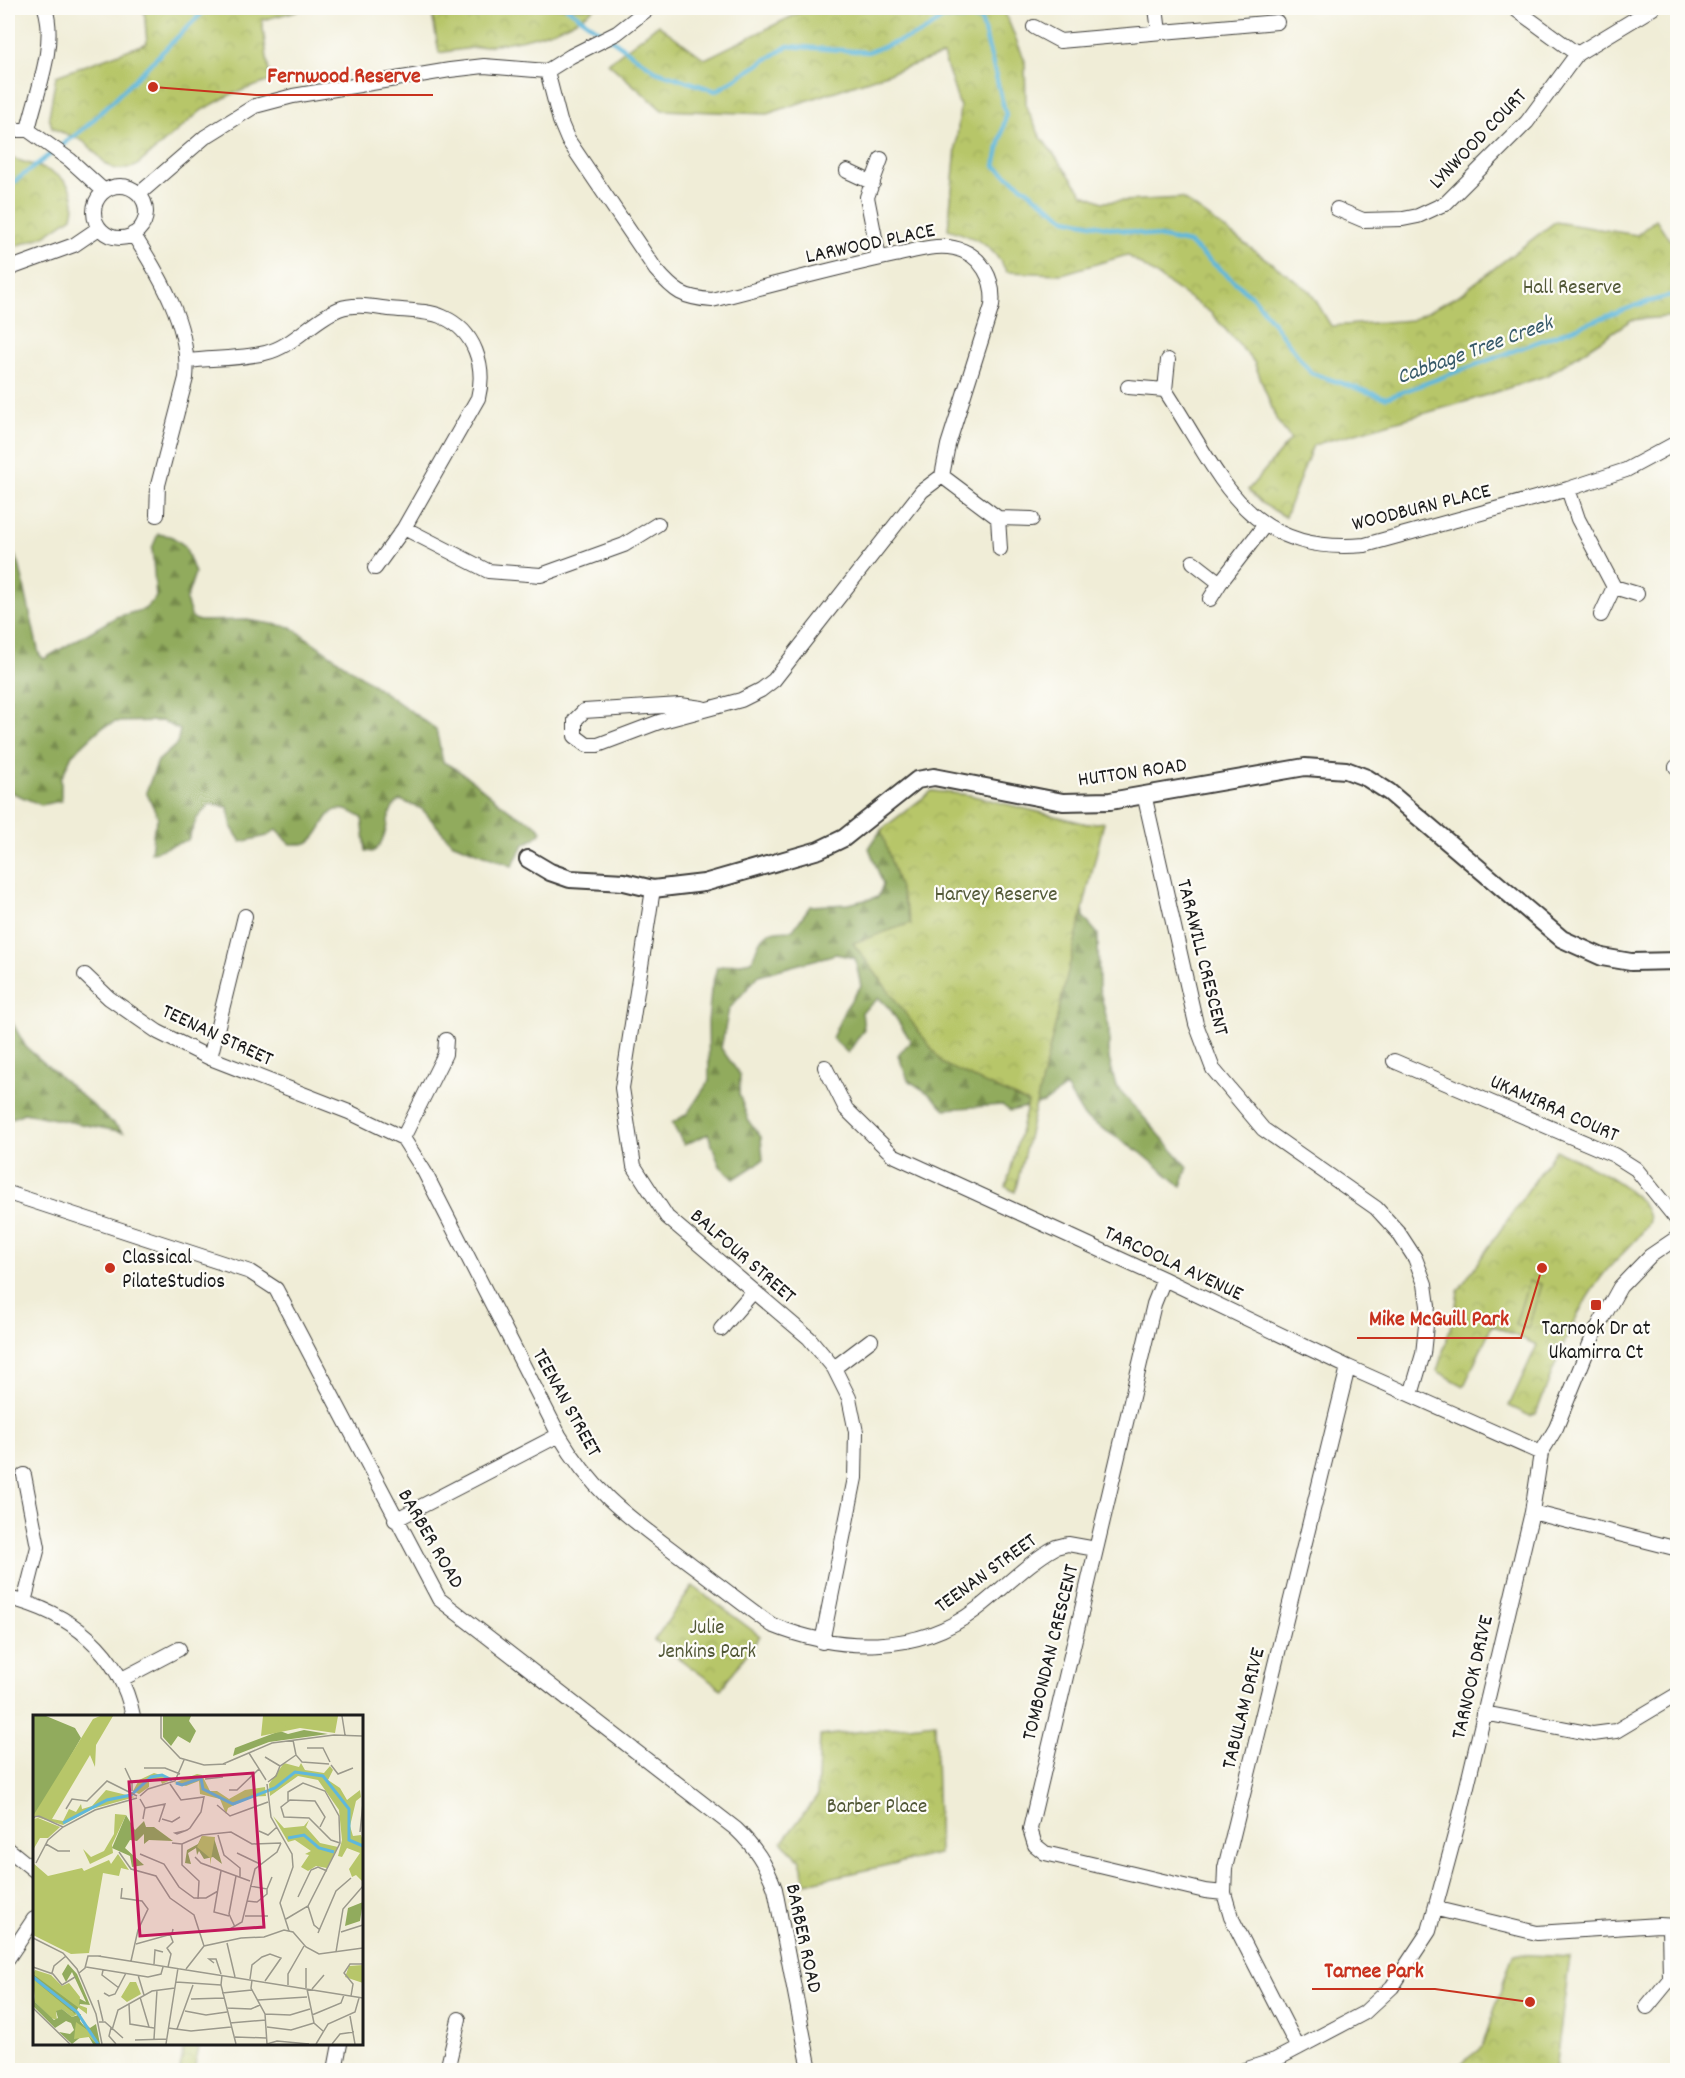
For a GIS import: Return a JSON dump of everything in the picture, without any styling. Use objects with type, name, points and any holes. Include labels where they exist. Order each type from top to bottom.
[{"type":"street","points":[[28,130],[46,54],[48,31],[45,8]]},
{"type":"street","points":[[1156,8],[1159,32]]},
{"type":"street","points":[[1514,8],[1577,54]]},
{"type":"street","name":"LYNWOOD COURT","points":[[1337,209],[1363,220],[1403,219],[1418,216],[1446,203],[1527,122],[1577,54],[1653,8]]},
{"type":"street","points":[[139,194],[205,137],[255,106],[293,96],[450,70],[484,66],[547,71],[571,56],[592,47],[646,11]]},
{"type":"street","points":[[1034,27],[1060,41],[1277,22]]},
{"type":"street","name":"LARWOOD PLACE","points":[[547,71],[567,140],[656,270],[671,286],[688,298],[712,300],[879,258],[930,248],[955,248],[976,258],[991,278],[994,291],[992,306],[948,445],[942,476]]},
{"type":"street","points":[[8,130],[28,130],[70,159],[104,191]]},
{"type":"street","points":[[879,258],[867,198],[881,159]]},
{"type":"street","points":[[846,171],[873,183]]},
{"type":"street","points":[[126,186],[139,194],[146,208],[146,215],[140,229],[134,234],[119,238],[99,228],[93,213],[94,204],[104,191],[111,187],[126,186]]},
{"type":"street","points":[[8,269],[74,245],[99,228]]},
{"type":"street","points":[[134,234],[160,277],[184,339],[188,361],[186,378],[158,485],[157,515]]},
{"type":"street","points":[[188,361],[265,353],[278,349],[339,309],[355,306],[424,312],[443,317],[462,329],[475,347],[481,368],[482,383],[478,398],[404,528],[375,567]]},
{"type":"street","points":[[1128,387],[1165,390],[1168,360]]},
{"type":"street","name":"WOODBURN PLACE","points":[[1165,390],[1230,494],[1264,526],[1292,539],[1335,548],[1365,545],[1568,489],[1626,470],[1677,442]]},
{"type":"street","points":[[702,708],[680,705],[584,711],[575,720],[575,736],[587,745],[598,745],[702,708],[741,700],[761,690],[774,680],[922,491],[942,476],[998,518],[1032,519]]},
{"type":"street","points":[[1568,489],[1578,519],[1614,587],[1637,594]]},
{"type":"street","points":[[998,518],[1000,549]]},
{"type":"street","points":[[404,528],[488,572],[541,575],[624,545],[658,524]]},
{"type":"street","points":[[1210,599],[1264,526]]},
{"type":"street","points":[[1193,562],[1220,583]]},
{"type":"street","points":[[1601,615],[1614,587]]},
{"type":"street","name":"HUTTON ROAD","points":[[528,859],[550,872],[570,879],[624,882],[653,889],[704,883],[819,850],[844,838],[917,780],[934,777],[1064,802],[1110,801],[1287,768],[1346,770],[1367,778],[1389,792],[1562,939],[1602,957],[1631,962],[1677,962]]},
{"type":"street","name":"TARAWILL CRESCENT","points":[[1144,794],[1196,1024],[1213,1069],[1263,1129],[1376,1208],[1398,1232],[1415,1258],[1425,1284],[1428,1306],[1423,1354],[1412,1395]]},
{"type":"street","name":"BALFOUR STREET","points":[[653,889],[622,1088],[634,1166],[667,1217],[809,1338],[834,1368],[849,1398],[856,1432],[855,1478],[822,1642]]},
{"type":"street","points":[[210,1058],[245,916]]},
{"type":"street","name":"TEENAN STREET","points":[[85,975],[109,998],[158,1032],[210,1058],[350,1112],[403,1138],[424,1171],[559,1435],[578,1467],[592,1484],[640,1528],[772,1625],[822,1642],[862,1646],[927,1637],[953,1626],[976,1610],[1056,1546],[1068,1544],[1096,1549]]},
{"type":"street","points":[[403,1138],[445,1054],[446,1040]]},
{"type":"street","name":"UKAMIRRA COURT","points":[[1394,1061],[1614,1155],[1636,1169],[1677,1221]]},
{"type":"street","name":"TARCOOLA AVENUE","points":[[825,1067],[846,1109],[893,1155],[1164,1279],[1348,1367],[1541,1453]]},
{"type":"street","name":"BARBER ROAD","points":[[8,1193],[250,1272],[276,1288],[395,1520],[439,1599],[736,1829],[755,1848],[768,1869],[775,1889],[810,2070]]},
{"type":"street","name":"TARNOOK DRIVE","points":[[1244,2070],[1275,2060],[1364,2013],[1392,1987],[1430,1931],[1532,1512],[1541,1453],[1556,1428],[1594,1334],[1620,1287],[1650,1256],[1677,1237]]},
{"type":"street","name":"TOMBONDAN CRESCENT","points":[[1164,1279],[1154,1304],[1030,1829],[1035,1845],[1045,1853],[1057,1857],[1205,1892],[1224,1893]]},
{"type":"street","points":[[721,1329],[753,1292]]},
{"type":"street","points":[[834,1368],[871,1340]]},
{"type":"street","name":"TABULAM DRIVE","points":[[1298,2048],[1231,1917],[1224,1893],[1225,1868],[1348,1367]]},
{"type":"street","points":[[395,1520],[559,1435]]},
{"type":"street","points":[[24,1475],[38,1547],[24,1602]]},
{"type":"street","points":[[1532,1512],[1677,1549]]},
{"type":"street","points":[[8,1598],[24,1602],[64,1619],[87,1634],[122,1679],[132,1715]]},
{"type":"street","points":[[122,1679],[179,1649]]},
{"type":"street","points":[[1484,1713],[1593,1734],[1616,1731],[1677,1694]]},
{"type":"street","points":[[8,1849],[33,1869]]},
{"type":"street","points":[[1437,1909],[1537,1933],[1673,1926],[1670,1979],[1647,2007]]},
{"type":"street","points":[[8,1958],[33,1920]]},
{"type":"street","points":[[447,2070],[459,2019]]},
{"type":"street","points":[[335,2070],[340,2045]]},
{"type":"green space","points":[[144,8],[308,8],[262,20],[270,81],[232,94],[202,110],[136,166],[126,169],[112,168],[84,142],[52,128],[49,116],[56,76],[147,43]]},
{"type":"green space","points":[[431,8],[595,8],[560,28],[541,35],[439,53]]},
{"type":"green space","name":"Hall Reserve","points":[[809,8],[1003,8],[1025,61],[1026,106],[1040,136],[1083,194],[1103,202],[1182,198],[1310,291],[1331,326],[1412,320],[1459,295],[1555,222],[1637,235],[1656,219],[1669,239],[1677,241],[1677,316],[1631,320],[1548,375],[1468,401],[1313,445],[1285,517],[1261,503],[1248,490],[1291,439],[1277,421],[1254,362],[1211,313],[1127,255],[1062,274],[1007,272],[995,254],[983,243],[948,229],[960,107],[943,55],[767,114],[662,110],[608,63],[658,25],[705,59]]},
{"type":"green space","points":[[8,157],[56,175],[71,191],[74,202],[72,217],[44,236],[8,249]]},
{"type":"green space","points":[[158,534],[171,536],[185,546],[195,573],[186,600],[192,618],[199,621],[247,620],[291,627],[436,729],[443,762],[461,772],[502,805],[535,824],[542,831],[534,839],[524,844],[512,866],[451,842],[422,809],[400,800],[391,812],[383,839],[373,852],[366,851],[362,818],[349,811],[340,809],[333,812],[315,837],[307,843],[290,844],[277,829],[267,836],[241,842],[232,828],[228,807],[210,804],[197,818],[188,840],[151,853],[154,828],[158,817],[146,792],[158,761],[177,744],[180,730],[162,721],[115,722],[101,728],[72,755],[61,779],[61,801],[41,805],[8,791],[8,544],[19,563],[39,654],[44,659],[116,617],[145,609],[156,597],[152,548]]},
{"type":"green space","points":[[932,791],[969,795],[1087,824],[1082,895],[1084,918],[1098,934],[1099,988],[1109,1027],[1109,1059],[1116,1086],[1188,1167],[1181,1186],[1140,1152],[1084,1117],[1066,1087],[1044,1103],[1010,1111],[1002,1105],[945,1109],[928,1093],[908,1080],[898,1055],[911,1041],[890,1009],[879,998],[862,1012],[864,1029],[848,1053],[832,1038],[845,1009],[861,986],[855,958],[836,954],[759,975],[729,1009],[721,1048],[740,1075],[739,1094],[749,1122],[761,1137],[763,1160],[734,1179],[720,1166],[708,1134],[684,1145],[672,1123],[687,1114],[709,1081],[708,1022],[711,990],[717,967],[752,961],[758,944],[765,935],[775,931],[793,930],[810,906],[848,904],[878,897],[883,884],[869,848],[881,830]]},
{"type":"green space","name":"Harvey Reserve","points":[[932,791],[969,795],[1087,824],[1104,822],[1015,1192],[1006,1187],[1028,1103],[943,1064],[853,943],[911,923],[881,830]]},
{"type":"green space","points":[[8,1015],[26,1047],[123,1132],[24,1113],[8,1120]]},
{"type":"green space","points":[[1556,1150],[1625,1187],[1637,1197],[1649,1219],[1644,1230],[1606,1271],[1584,1303],[1566,1340],[1536,1414],[1530,1416],[1509,1406],[1537,1345],[1492,1325],[1464,1386],[1437,1371],[1455,1312],[1458,1291]]},
{"type":"green space","points":[[1529,1281],[1541,1284],[1528,1329],[1515,1325]]},
{"type":"green space","name":"Julie Jenkins Park","points":[[693,1586],[760,1636],[721,1689],[654,1640]]},
{"type":"green space","name":"Barber Place","points":[[935,1723],[939,1854],[806,1883],[800,1860],[782,1842],[817,1797],[820,1736]]},
{"type":"green space","points":[[1513,1954],[1570,1957],[1555,2070],[1453,2070],[1482,2047]]},
{"type":"green space","points":[[184,2045],[200,2045],[194,2070],[180,2070]]},
{"type":"waterway","name":"Cabbage Tree Creek","points":[[8,184],[14,182],[86,127],[207,8]]},
{"type":"waterway","name":"Cabbage Tree Creek","points":[[567,8],[656,71],[716,91],[788,46],[868,52],[922,33],[943,18],[981,19],[1006,115],[995,166],[1066,219],[1189,243],[1255,299],[1311,373],[1386,398],[1640,304],[1678,294]]},
{"type":"place","name":"Fernwood Reserve","points":[[153,87]]},
{"type":"place","name":"Classical PilateStudios","points":[[110,1268]]},
{"type":"place","name":"Mike McGuill Park","points":[[1542,1268]]},
{"type":"place","name":"Tarnook Dr at Ukamirra Ct","points":[[1596,1305]]},
{"type":"place","name":"Tarnee Park","points":[[1530,2002]]}]
